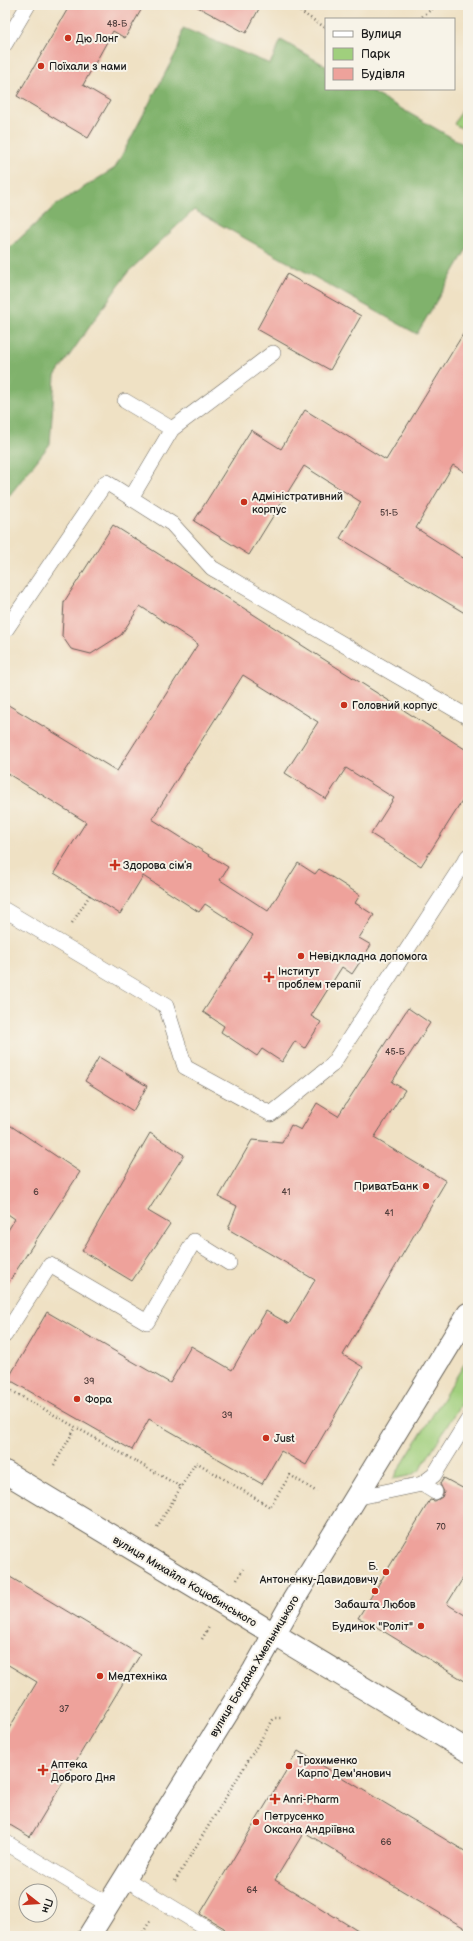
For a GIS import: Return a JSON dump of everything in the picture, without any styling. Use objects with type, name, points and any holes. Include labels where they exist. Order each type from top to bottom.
[{"type":"street","name":"вулиця Богдана Хмельницького","points":[[89,1936],[254,1670],[273,1635],[355,1498],[468,1314]]},
{"type":"street","name":"вулиця Михайла Коцюбинського","points":[[5,1472],[273,1635],[468,1751]]},
{"type":"lane","points":[[5,44],[28,5]]},
{"type":"lane","points":[[131,498],[172,429],[273,353]]},
{"type":"lane","points":[[125,401],[172,429]]},
{"type":"lane","points":[[5,631],[106,482],[172,524],[212,568],[468,717]]},
{"type":"lane","points":[[5,910],[166,1006],[185,1067],[271,1114],[332,1065],[468,856]]},
{"type":"lane","points":[[5,1335],[50,1265],[147,1322],[194,1242],[229,1263]]},
{"type":"lane","points":[[355,1498],[422,1484],[434,1475],[468,1420]]},
{"type":"lane","points":[[422,1484],[435,1492]]},
{"type":"lane","points":[[5,1842],[109,1905]]},
{"type":"lane","points":[[124,1878],[219,1936]]},
{"type":"path","points":[[290,5],[325,27]]},
{"type":"path","points":[[421,18],[437,5]]},
{"type":"path","points":[[60,943],[90,895]]},
{"type":"path","points":[[5,1386],[181,1487]]},
{"type":"path","points":[[54,1465],[76,1427]]},
{"type":"path","points":[[157,1527],[196,1462],[270,1507],[290,1475],[317,1492]]},
{"type":"path","points":[[141,1936],[274,1718],[283,1718]]},
{"type":"green space","points":[[183,28],[270,64],[281,40],[325,65],[325,90],[369,90],[468,147],[468,247],[417,334],[194,210],[128,272],[55,376],[50,444],[5,501],[5,252],[57,204],[115,168],[178,49]]},
{"type":"green space","points":[[462,110],[468,113],[468,132],[454,124]]},
{"type":"green space","points":[[468,1358],[468,1392],[419,1471],[409,1476],[393,1479]]},
{"type":"building","points":[[70,5],[144,5],[125,38],[113,31],[83,85],[110,101],[88,138],[17,96]]},
{"type":"building","points":[[194,5],[261,5],[246,33]]},
{"type":"building","points":[[287,274],[361,316],[330,370],[257,329]]},
{"type":"building","points":[[468,326],[468,474],[453,465],[416,528],[468,561],[468,615],[340,538],[361,502],[304,466],[249,555],[194,521],[251,430],[281,449],[305,410],[386,460]]},
{"type":"building","name":"Головний корпус","points":[[113,525],[468,751],[468,792],[421,866],[371,834],[394,798],[346,768],[326,799],[285,773],[318,722],[243,675],[152,819],[228,867],[220,880],[268,911],[298,863],[315,874],[319,869],[360,895],[355,903],[374,915],[359,938],[371,945],[352,974],[342,967],[311,1016],[321,1022],[305,1048],[295,1041],[282,1062],[262,1049],[257,1056],[221,1032],[224,1026],[203,1012],[253,935],[205,904],[199,912],[143,876],[120,914],[54,873],[86,822],[5,772],[5,703],[117,771],[198,644],[140,606],[121,635],[91,654],[71,649],[62,636],[64,602]]},
{"type":"building","points":[[408,1008],[430,1023],[392,1082],[405,1090],[374,1138],[446,1181],[343,1355],[363,1367],[306,1465],[281,1451],[262,1484],[149,1419],[132,1450],[8,1379],[47,1312],[170,1383],[191,1346],[232,1370],[266,1311],[289,1324],[315,1280],[228,1229],[237,1206],[219,1197],[252,1140],[282,1143],[291,1125],[301,1130],[317,1103],[338,1116]]},
{"type":"building","points":[[99,1057],[147,1086],[133,1111],[85,1081]]},
{"type":"building","points":[[5,1122],[80,1172],[5,1288],[5,1235],[15,1219],[5,1212]]},
{"type":"building","points":[[150,1133],[184,1155],[148,1211],[170,1224],[132,1281],[82,1251]]},
{"type":"building","points":[[444,1478],[468,1491],[468,1570],[447,1604],[468,1617],[468,1683],[370,1623],[358,1618],[430,1500],[435,1501],[442,1497],[444,1492],[440,1484]]},
{"type":"building","points":[[5,1574],[140,1655],[30,1837],[5,1822],[5,1735],[37,1682],[5,1663]]},
{"type":"building","points":[[298,1751],[468,1853],[468,1930],[304,1832],[275,1880],[366,1936],[228,1936],[224,1928],[200,1914]]},
{"type":"place","name":"Дю Лонг","points":[[68,38]]},
{"type":"place","name":"Поїхали з нами","points":[[41,66]]},
{"type":"place","name":"Адміністративний корпус","points":[[244,502]]},
{"type":"place","name":"Головний корпус","points":[[344,705]]},
{"type":"place","name":"Здорова сімʼя","points":[[115,865]]},
{"type":"place","name":"Невідкладна допомога","points":[[301,956]]},
{"type":"place","name":"Інститут проблем терапії","points":[[269,977]]},
{"type":"place","name":"ПриватБанк","points":[[426,1186]]},
{"type":"place","name":"Фора","points":[[77,1399]]},
{"type":"place","name":"Just","points":[[266,1438]]},
{"type":"place","name":"Б. Антоненку-Давидовичу","points":[[386,1572]]},
{"type":"place","name":"Забашта Любов","points":[[375,1591]]},
{"type":"place","name":"Будинок \"Роліт\"","points":[[421,1626]]},
{"type":"place","name":"Медтехніка","points":[[100,1676]]},
{"type":"place","name":"Трохименко Карпо Дем'янович","points":[[289,1766]]},
{"type":"place","name":"Аптека Доброго Дня","points":[[43,1770]]},
{"type":"place","name":"Anri-Pharm","points":[[275,1799]]},
{"type":"place","name":"Петрусенко Оксана Андріївна","points":[[256,1822]]}]
